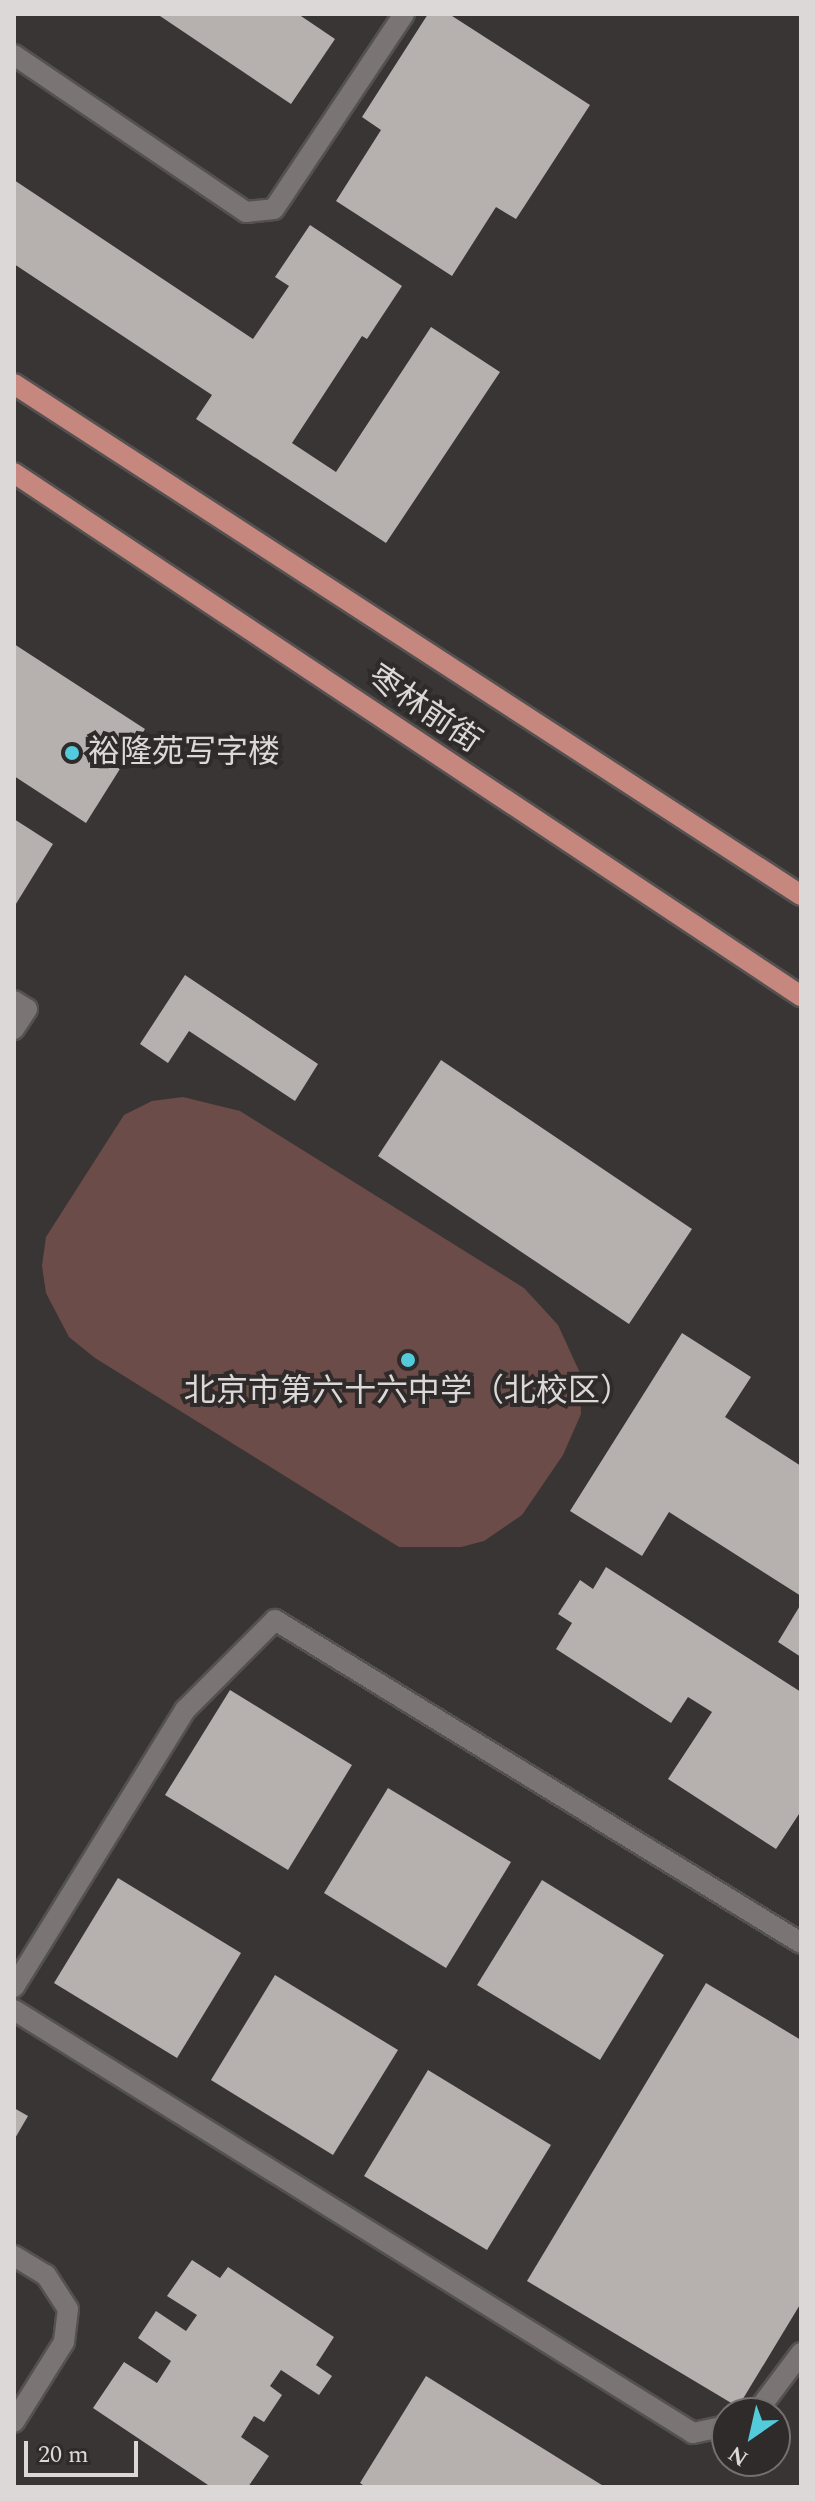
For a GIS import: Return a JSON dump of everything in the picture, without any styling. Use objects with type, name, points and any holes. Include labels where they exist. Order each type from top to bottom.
[{"type":"main road","name":"枣林前街","points":[[14,384],[801,895]]},
{"type":"main road","name":"枣林前街","points":[[14,473],[801,996]]},
{"type":"street","points":[[14,55],[246,212],[260,211],[274,209],[404,14]]},
{"type":"street","points":[[14,1001],[27,1009],[14,1029]]},
{"type":"street","points":[[14,1987],[185,1710],[275,1620],[801,1943]]},
{"type":"street","points":[[14,2010],[693,2433],[711,2429]]},
{"type":"street","points":[[14,2256],[46,2275],[68,2309],[64,2342],[14,2422]]},
{"type":"street","points":[[768,2397],[801,2353]]},
{"type":"shaded area","points":[[183,1097],[240,1111],[524,1288],[558,1325],[580,1373],[581,1414],[563,1455],[522,1515],[484,1541],[461,1547],[399,1547],[95,1358],[69,1337],[46,1293],[42,1266],[46,1237],[124,1115],[152,1101]]},
{"type":"building","points":[[157,14],[298,14],[335,39],[291,104]]},
{"type":"building","points":[[428,14],[449,14],[590,105],[516,219],[496,207],[452,276],[336,201],[381,130],[362,117]]},
{"type":"building","points":[[14,180],[253,339],[289,286],[275,277],[310,225],[402,286],[367,339],[362,336],[292,443],[336,472],[431,327],[500,372],[386,543],[196,419],[212,395],[14,264]]},
{"type":"building","name":"裕隆苑写字楼","points":[[14,644],[145,729],[86,823],[14,776]]},
{"type":"building","points":[[14,819],[53,844],[14,907]]},
{"type":"building","points":[[185,975],[318,1064],[295,1101],[189,1031],[168,1063],[140,1044]]},
{"type":"building","points":[[441,1060],[692,1229],[629,1324],[378,1156]]},
{"type":"building","points":[[682,1333],[751,1377],[725,1417],[801,1466],[801,1596],[669,1512],[642,1556],[570,1511]]},
{"type":"building","points":[[606,1567],[801,1692],[801,1811],[776,1849],[668,1779],[712,1712],[688,1697],[671,1723],[556,1649],[572,1623],[558,1614],[580,1580],[593,1589]]},
{"type":"building","points":[[801,1604],[801,1657],[778,1642]]},
{"type":"building","points":[[230,1690],[352,1765],[288,1870],[165,1795]]},
{"type":"building","points":[[388,1788],[511,1862],[446,1968],[324,1893]]},
{"type":"building","points":[[118,1878],[241,1953],[177,2058],[54,1983]]},
{"type":"building","points":[[542,1880],[664,1955],[600,2060],[477,1985]]},
{"type":"building","points":[[275,1975],[398,2050],[333,2155],[211,2080]]},
{"type":"building","points":[[706,1983],[801,2040],[801,2303],[744,2397],[721,2397],[527,2281]]},
{"type":"building","points":[[428,2070],[551,2145],[487,2250],[364,2176]]},
{"type":"building","points":[[14,2108],[28,2116],[14,2140]]},
{"type":"building","points":[[192,2260],[220,2278],[228,2267],[334,2337],[316,2365],[332,2376],[319,2395],[281,2370],[270,2386],[282,2395],[264,2422],[254,2416],[241,2437],[269,2456],[248,2487],[211,2487],[93,2408],[124,2362],[157,2383],[171,2361],[138,2338],[156,2311],[186,2331],[197,2315],[167,2296]]},
{"type":"building","points":[[426,2376],[605,2487],[366,2487],[360,2483]]},
{"type":"place","name":"裕隆苑写字楼","points":[[72,753]]},
{"type":"place","name":"北京市第六十六中学（北校区）","points":[[408,1360]]}]
